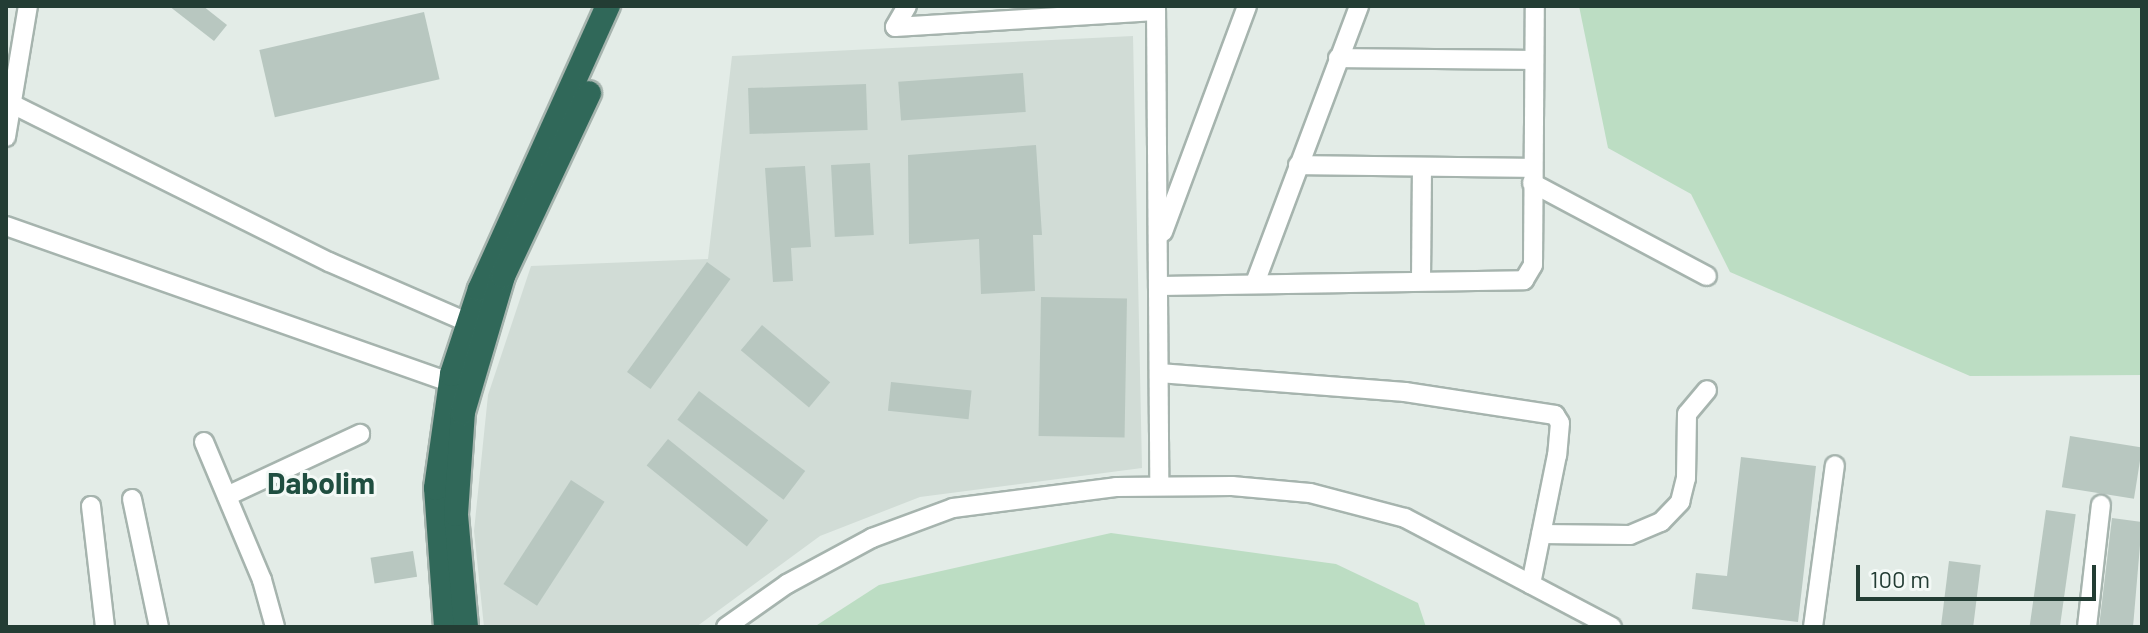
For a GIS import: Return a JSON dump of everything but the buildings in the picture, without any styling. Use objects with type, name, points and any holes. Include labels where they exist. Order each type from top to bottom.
[{"type":"highway","points":[[446,627],[436,488],[451,383],[469,323],[510,218],[608,6]]},
{"type":"highway","points":[[466,627],[457,460],[480,341],[503,276],[625,6]]},
{"type":"street","points":[[6,137],[28,6]]},
{"type":"street","points":[[907,6],[895,27],[1156,8],[1159,486]]},
{"type":"street","points":[[1159,243],[1247,6]]},
{"type":"street","points":[[1255,283],[1359,6]]},
{"type":"street","points":[[1160,286],[1524,280],[1533,265],[1531,60],[1535,6]]},
{"type":"street","points":[[1338,58],[1531,60]]},
{"type":"street","points":[[12,104],[329,262],[469,323]]},
{"type":"street","points":[[1298,165],[1422,167],[1532,175],[1707,276]]},
{"type":"street","points":[[1421,281],[1422,167]]},
{"type":"street","points":[[6,226],[451,383]]},
{"type":"street","points":[[1159,373],[1405,392],[1555,415],[1560,423],[1557,455],[1531,584]]},
{"type":"street","points":[[1541,534],[1630,535],[1661,522],[1680,502],[1686,478],[1687,414],[1707,390]]},
{"type":"street","points":[[227,496],[360,434]]},
{"type":"street","points":[[204,442],[275,627]]},
{"type":"street","points":[[1813,627],[1835,465]]},
{"type":"street","points":[[726,627],[787,584],[872,538],[953,508],[1025,496],[1159,486],[1310,493],[1405,518],[1607,626]]},
{"type":"street","points":[[132,499],[159,627]]},
{"type":"street","points":[[2087,627],[2101,505]]},
{"type":"street","points":[[91,506],[105,627]]},
{"type":"shaded area","points":[[1133,36],[1142,468],[920,497],[820,536],[696,627],[484,627],[474,531],[488,395],[531,266],[708,259],[732,56]]},
{"type":"green space","points":[[1579,6],[2142,6],[2142,375],[1970,376],[1730,272],[1691,194],[1608,148]]},
{"type":"green space","points":[[1111,533],[1336,564],[1418,603],[1426,627],[814,627],[879,585]]},
{"type":"district","name":"Dabolim","points":[[321,482]]}]
